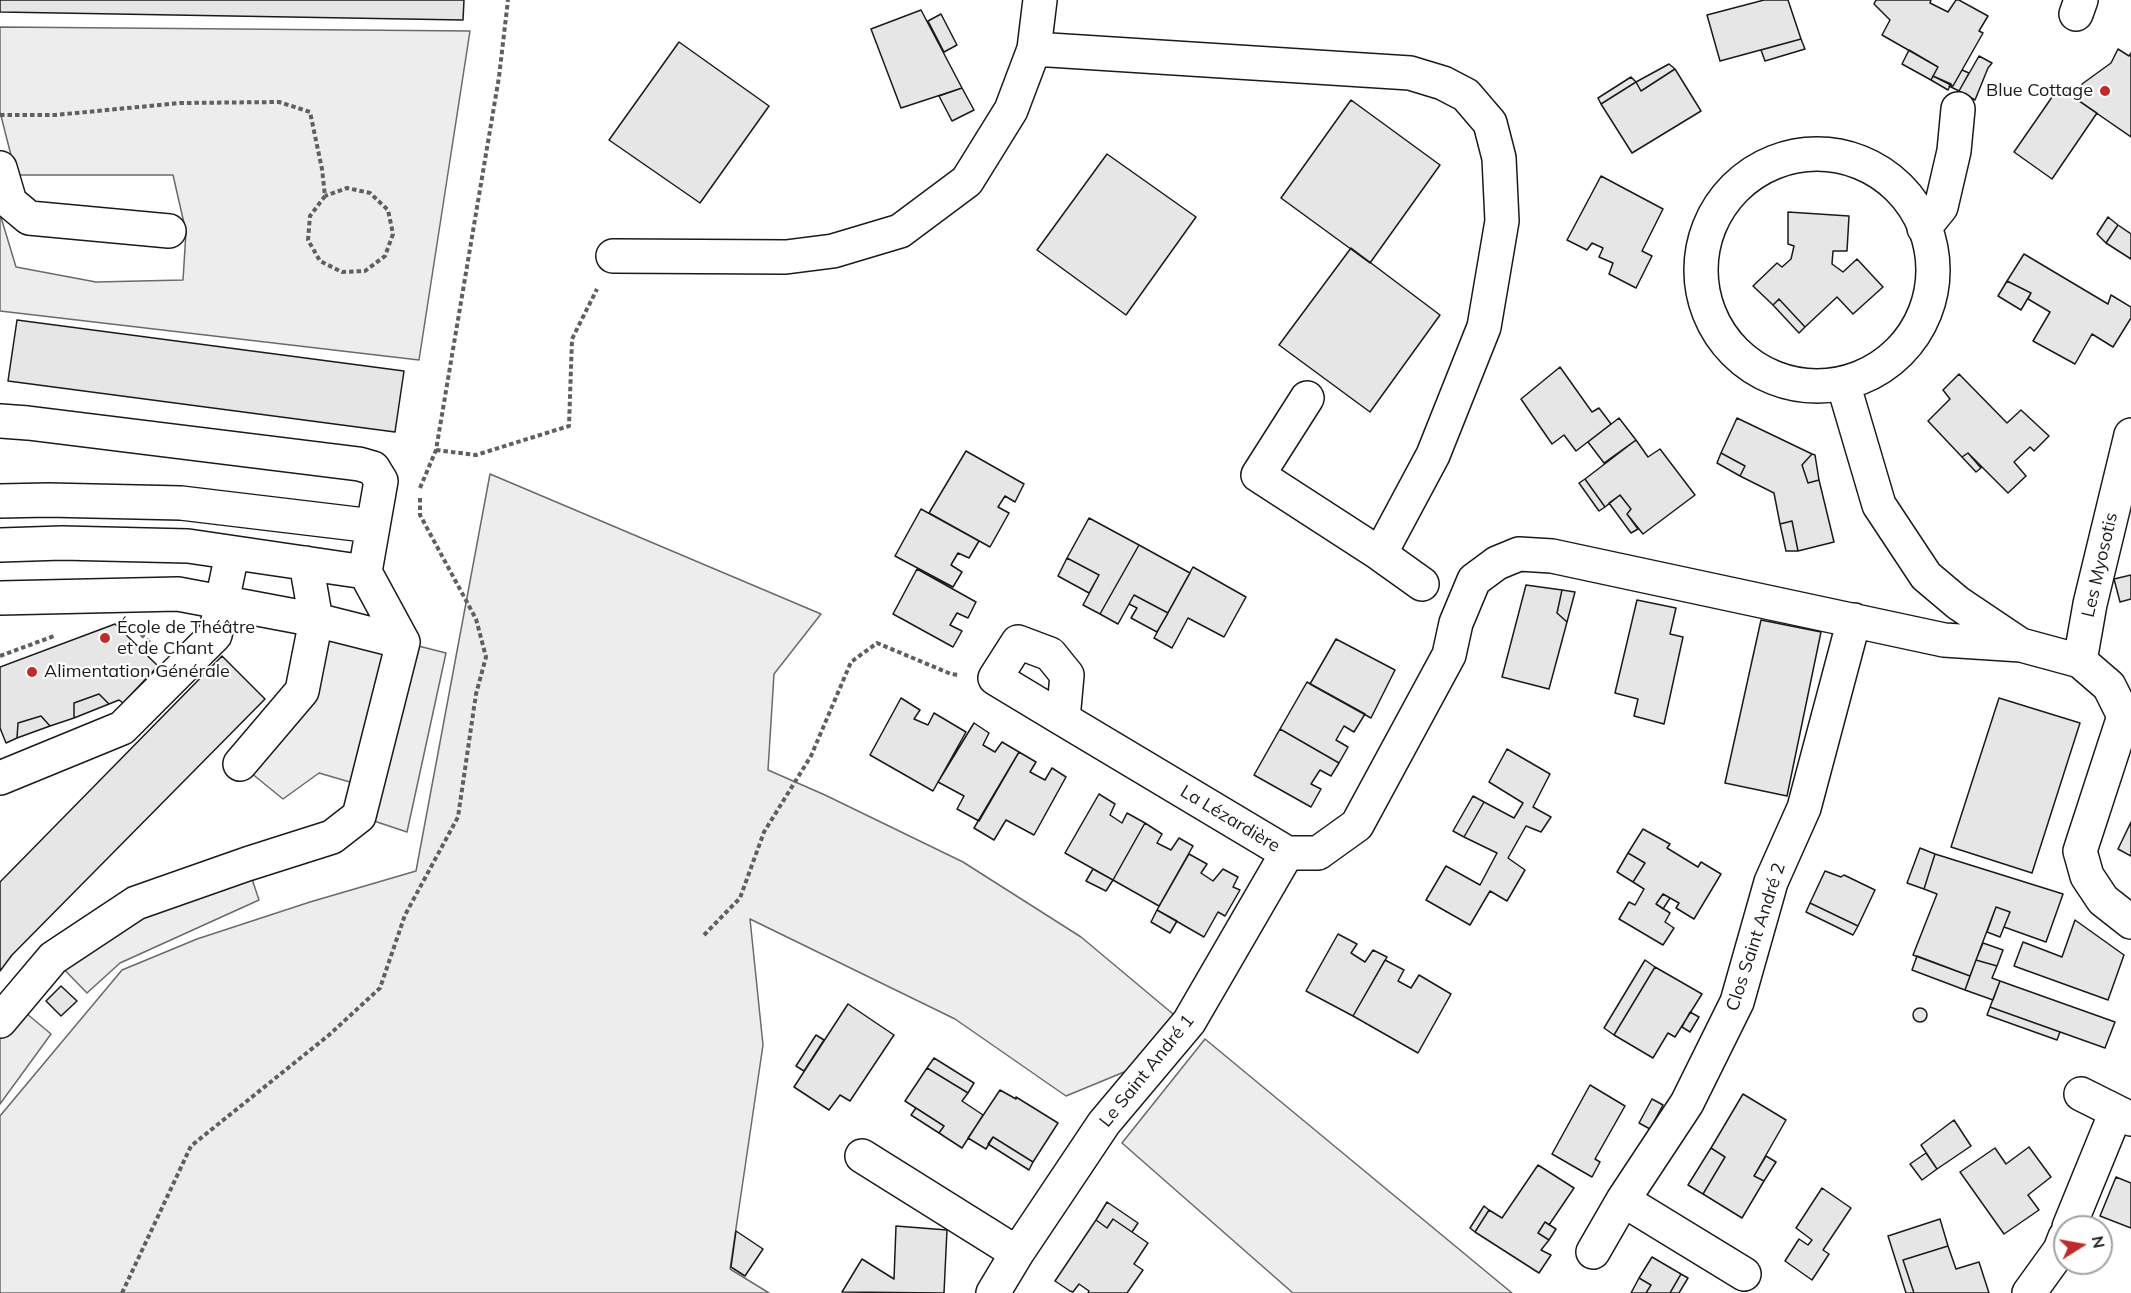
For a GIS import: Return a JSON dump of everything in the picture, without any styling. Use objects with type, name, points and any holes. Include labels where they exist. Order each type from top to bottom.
[{"type":"street","points":[[613,256],[786,257],[833,251],[900,231],[967,181],[1011,110],[1034,49],[1041,0]]},
{"type":"street","points":[[1034,49],[1410,73],[1443,83],[1466,94],[1490,123],[1499,158],[1502,221],[1484,327],[1433,456],[1380,554]]},
{"type":"street","points":[[1924,228],[1941,207],[1954,151],[1958,109]]},
{"type":"street","points":[[1822,154],[1844,157],[1865,164],[1884,176],[1901,190],[1914,208],[1924,228],[1930,249],[1932,271],[1924,314],[1913,333],[1900,350],[1883,365],[1864,376],[1843,383],[1822,386],[1800,385],[1779,379],[1749,364],[1725,341],[1713,323],[1705,302],[1702,280],[1704,247],[1714,216],[1726,198],[1759,169],[1779,160],[1800,155],[1822,154]]},
{"type":"street","points":[[0,168],[10,202],[29,218],[170,231]]},
{"type":"street","points":[[1843,383],[1879,505],[1926,576],[1958,603],[2021,645],[2080,660],[2109,686],[2127,719],[2080,851],[2087,876],[2103,900],[2131,922]]},
{"type":"street","points":[[1307,398],[1258,475],[1422,584]]},
{"type":"street","points":[[0,421],[359,464],[373,468],[381,482],[365,572],[403,642],[359,816],[332,837],[136,903],[53,958],[0,1021]]},
{"type":"street","name":"Les Myosotis","points":[[2080,660],[2090,604],[2131,435]]},
{"type":"street","points":[[0,501],[182,503],[373,526]]},
{"type":"street","points":[[0,545],[62,543],[188,546],[365,572]]},
{"type":"street","points":[[0,778],[122,728],[215,635],[231,554]]},
{"type":"street","name":"La Lézardière","points":[[995,678],[1287,853],[1318,853],[1357,825],[1449,655],[1456,622],[1474,580],[1497,563],[1519,554],[1552,556],[1944,640],[2021,645]]},
{"type":"street","points":[[240,764],[302,691],[316,620],[306,564]]},
{"type":"street","points":[[0,598],[178,594],[316,620],[403,642]]},
{"type":"street","name":"Clos Saint André 2","points":[[1593,1252],[1623,1200],[1687,1103],[1737,1002],[1771,882],[1804,808],[1854,620]]},
{"type":"street","points":[[995,678],[1018,642],[1050,654],[1067,675],[1062,719]]},
{"type":"street","name":"Le Saint André 1","points":[[993,1293],[1104,1123],[1189,1022],[1287,853]]},
{"type":"street","points":[[2075,1215],[2123,1116],[2081,1094]]},
{"type":"street","points":[[862,1156],[1017,1253]]},
{"type":"street","points":[[1623,1200],[1744,1274]]},
{"type":"street","points":[[2029,1293],[2053,1260]]},
{"type":"path","points":[[122,1293],[191,1146],[329,1035],[380,988],[405,915],[458,817],[472,714],[486,657],[476,619],[420,515],[420,488],[436,450],[500,77],[508,0]]},
{"type":"path","points":[[0,115],[55,115],[180,103],[279,102],[310,112],[325,196],[310,216],[308,240],[320,261],[342,272],[366,271],[385,256],[393,234],[388,210],[370,193],[346,188],[325,196]]},
{"type":"path","points":[[436,450],[476,455],[569,426],[572,339],[613,256]]},
{"type":"path","points":[[381,482],[420,488]]},
{"type":"path","points":[[137,629],[179,672]]},
{"type":"path","points":[[0,656],[55,636]]},
{"type":"path","points":[[704,935],[740,898],[764,831],[811,756],[851,662],[877,643],[951,674],[995,678]]},
{"type":"shaded area","points":[[0,27],[470,31],[419,360],[0,311],[0,214],[16,267],[96,282],[183,280],[186,232],[173,175],[16,175],[0,112]]},
{"type":"shaded area","points":[[490,474],[821,614],[774,674],[768,770],[963,862],[1081,937],[1179,1019],[1129,1070],[1066,1096],[955,1019],[750,919],[763,1045],[730,1269],[769,1293],[0,1293],[0,1116],[122,970],[197,939],[310,902],[416,871]]},
{"type":"shaded area","points":[[316,620],[446,653],[407,832],[359,816],[367,787],[319,773],[283,799],[240,764],[302,691]]},
{"type":"shaded area","points":[[247,864],[259,900],[120,963],[87,993],[53,958]]},
{"type":"shaded area","points":[[14,1003],[51,1034],[0,1104],[0,1021]]},
{"type":"shaded area","points":[[1205,1039],[1512,1293],[1293,1293],[1122,1143]]},
{"type":"building","points":[[0,0],[464,0],[463,20],[0,12]]},
{"type":"building","points":[[1764,0],[1788,0],[1801,39],[1720,61],[1707,15]]},
{"type":"building","points":[[1876,0],[1931,0],[1930,3],[1948,12],[1956,0],[1959,0],[1988,16],[1979,31],[1983,33],[1953,86],[1933,76],[1938,67],[1882,35],[1890,20],[1874,4]]},
{"type":"building","points":[[921,10],[962,88],[901,108],[871,29]]},
{"type":"building","points":[[941,14],[957,45],[944,52],[928,21]]},
{"type":"building","points":[[1801,39],[1805,49],[1765,61],[1761,50]]},
{"type":"building","points":[[679,42],[769,106],[700,203],[609,140]]},
{"type":"building","name":"Blue Cottage","points":[[2118,49],[2129,56],[2131,53],[2131,137],[2076,99],[2082,84],[2111,63]]},
{"type":"building","points":[[1909,50],[1938,67],[1931,80],[1902,64]]},
{"type":"building","points":[[1979,56],[1992,63],[1975,100],[1959,91]]},
{"type":"building","points":[[1669,64],[1675,69],[1641,91],[1636,82]]},
{"type":"building","points":[[1675,69],[1701,111],[1632,153],[1601,104],[1636,82],[1641,91]]},
{"type":"building","points":[[1962,70],[1969,73],[1959,91],[1949,86],[1953,86]]},
{"type":"building","points":[[1933,76],[1951,84],[1948,90],[1931,80]]},
{"type":"building","points":[[1631,77],[1636,82],[1601,104],[1598,98]]},
{"type":"building","points":[[2059,87],[2097,113],[2052,179],[2014,152]]},
{"type":"building","points":[[962,88],[974,110],[952,121],[939,96]]},
{"type":"building","points":[[1351,100],[1440,165],[1370,263],[1281,198]]},
{"type":"building","points":[[1107,154],[1196,217],[1126,315],[1037,250]]},
{"type":"building","points":[[1601,176],[1663,209],[1642,251],[1652,256],[1636,288],[1609,274],[1613,263],[1599,257],[1603,248],[1592,243],[1587,250],[1567,240]]},
{"type":"building","points":[[1788,212],[1849,216],[1847,251],[1833,251],[1832,264],[1843,272],[1857,259],[1883,287],[1853,314],[1837,297],[1805,327],[1779,299],[1773,305],[1753,286],[1777,263],[1782,267],[1791,259],[1794,246],[1788,244]]},
{"type":"building","points":[[2108,217],[2118,225],[2106,243],[2097,234]]},
{"type":"building","points":[[2118,225],[2131,234],[2131,259],[2106,243]]},
{"type":"building","points":[[1351,248],[1440,315],[1370,412],[1279,345]]},
{"type":"building","points":[[2024,254],[2108,304],[2111,295],[2131,307],[2131,318],[2113,347],[2092,334],[2075,364],[2033,341],[2050,312],[2028,299],[2031,293],[2007,281]]},
{"type":"building","points":[[2007,281],[2031,293],[2021,310],[1998,296]]},
{"type":"building","points":[[1779,299],[1805,327],[1799,333],[1773,305]]},
{"type":"building","points":[[17,320],[404,371],[395,432],[8,381]]},
{"type":"building","points":[[1560,367],[1592,412],[1599,408],[1611,424],[1576,451],[1564,435],[1552,444],[1521,399]]},
{"type":"building","points":[[1959,374],[2007,423],[2021,410],[2049,436],[2034,451],[2030,447],[2014,462],[2026,476],[2008,493],[1968,453],[1962,457],[1928,421],[1950,399],[1943,390]]},
{"type":"building","points":[[1619,418],[1636,440],[1604,463],[1588,442]]},
{"type":"building","points":[[1737,418],[1812,454],[1802,465],[1808,483],[1819,480],[1834,542],[1798,551],[1792,521],[1780,524],[1774,493],[1740,476],[1745,466],[1721,453]]},
{"type":"building","points":[[1636,440],[1648,457],[1660,449],[1695,495],[1643,534],[1627,514],[1631,509],[1620,495],[1605,507],[1585,479]]},
{"type":"building","points":[[966,451],[1024,484],[1015,502],[1005,496],[998,507],[1009,513],[990,547],[929,513]]},
{"type":"building","points":[[1721,453],[1745,466],[1740,476],[1717,463]]},
{"type":"building","points":[[1968,453],[1981,468],[1976,472],[1962,457]]},
{"type":"building","points":[[1812,454],[1815,455],[1819,480],[1808,483],[1802,465]]},
{"type":"building","points":[[1585,479],[1605,507],[1599,511],[1579,483]]},
{"type":"building","points":[[1620,495],[1631,509],[1627,514],[1638,529],[1631,533],[1609,503]]},
{"type":"building","points":[[921,509],[979,541],[969,558],[958,553],[951,565],[962,572],[953,587],[895,556]]},
{"type":"building","points":[[1089,518],[1139,545],[1100,614],[1083,605],[1099,575],[1067,558]]},
{"type":"building","points":[[1792,521],[1798,551],[1786,551],[1780,524]]},
{"type":"building","points":[[1139,545],[1190,573],[1168,613],[1134,595],[1118,624],[1100,614]]},
{"type":"building","points":[[1067,558],[1099,575],[1089,593],[1058,576]]},
{"type":"building","points":[[1193,567],[1246,597],[1224,637],[1188,618],[1172,648],[1154,638]]},
{"type":"building","points":[[917,569],[976,602],[968,618],[957,613],[950,625],[962,631],[953,647],[893,614]]},
{"type":"building","points":[[2131,575],[2131,599],[2120,602],[2114,579]]},
{"type":"building","points":[[1526,585],[1562,590],[1557,613],[1567,622],[1549,689],[1502,677]]},
{"type":"building","points":[[1562,590],[1575,592],[1567,622],[1557,613]]},
{"type":"building","points":[[1134,595],[1168,613],[1157,632],[1131,618],[1137,608],[1129,604]]},
{"type":"building","points":[[1637,600],[1676,608],[1670,634],[1683,637],[1664,724],[1634,716],[1638,699],[1615,693]]},
{"type":"building","points":[[1761,620],[1821,632],[1787,796],[1725,783]]},
{"type":"building","points":[[115,624],[158,666],[123,703],[119,700],[109,704],[99,694],[74,703],[74,718],[50,726],[41,716],[18,723],[17,738],[6,743],[0,728],[0,667]]},
{"type":"building","points":[[1336,639],[1395,670],[1371,718],[1310,684]]},
{"type":"building","points":[[222,656],[265,699],[12,955],[0,971],[0,882]]},
{"type":"building","points":[[1307,682],[1365,714],[1354,732],[1344,726],[1336,740],[1348,747],[1339,763],[1280,729]]},
{"type":"building","points":[[99,694],[109,704],[74,718],[74,703]]},
{"type":"building","points":[[901,698],[920,710],[914,719],[928,725],[934,713],[966,732],[933,791],[870,755]]},
{"type":"building","points":[[1999,698],[2080,723],[2032,873],[1951,847]]},
{"type":"building","points":[[41,716],[50,726],[17,738],[18,723]]},
{"type":"building","points":[[974,723],[989,733],[983,745],[995,752],[1002,742],[1019,752],[979,821],[957,809],[964,796],[938,782]]},
{"type":"building","points":[[1280,729],[1339,763],[1331,776],[1320,770],[1311,784],[1321,789],[1311,807],[1254,775]]},
{"type":"building","points":[[1507,749],[1550,774],[1533,807],[1551,817],[1541,832],[1526,826],[1508,858],[1525,870],[1507,901],[1490,891],[1470,925],[1426,900],[1446,866],[1480,885],[1497,853],[1464,837],[1484,802],[1514,818],[1523,803],[1489,782]]},
{"type":"building","points":[[1019,752],[1036,762],[1030,772],[1045,780],[1052,768],[1066,777],[1034,835],[1006,820],[994,840],[974,828]]},
{"type":"building","points":[[1099,794],[1115,804],[1110,815],[1122,823],[1127,813],[1145,823],[1113,880],[1065,853]]},
{"type":"building","points":[[1473,796],[1484,802],[1464,837],[1453,831]]},
{"type":"building","points":[[2131,822],[2131,856],[2118,849]]},
{"type":"building","points":[[1145,823],[1162,834],[1157,843],[1171,850],[1179,838],[1193,846],[1159,906],[1113,880]]},
{"type":"building","points":[[1643,829],[1670,844],[1667,848],[1698,867],[1701,862],[1721,874],[1694,919],[1676,908],[1679,903],[1663,894],[1656,904],[1670,913],[1665,922],[1674,928],[1663,945],[1619,919],[1629,902],[1635,905],[1644,889],[1633,882],[1645,863],[1628,853]]},
{"type":"building","points":[[1920,848],[1935,854],[1924,889],[1907,883]]},
{"type":"building","points":[[1628,853],[1645,863],[1633,882],[1617,872]]},
{"type":"building","points":[[1189,854],[1207,864],[1201,873],[1213,881],[1223,869],[1238,877],[1233,887],[1240,890],[1225,916],[1218,912],[1204,937],[1157,910]]},
{"type":"building","points":[[1935,854],[2063,894],[2046,942],[2004,927],[2010,912],[1996,907],[1970,976],[1913,955],[1937,894],[1924,889]]},
{"type":"building","points":[[1093,869],[1113,880],[1106,891],[1086,881]]},
{"type":"building","points":[[1825,871],[1841,877],[1844,875],[1875,890],[1858,926],[1810,903]]},
{"type":"building","points":[[1663,894],[1670,898],[1663,909],[1656,904]]},
{"type":"building","points":[[1810,903],[1858,926],[1853,935],[1806,912]]},
{"type":"building","points":[[1996,907],[2010,912],[2000,937],[1987,932]]},
{"type":"building","points":[[1157,910],[1177,921],[1170,933],[1151,922]]},
{"type":"building","points":[[2075,920],[2124,955],[2108,1000],[2014,966],[2023,942],[2062,957]]},
{"type":"building","points":[[1338,934],[1357,944],[1351,953],[1365,962],[1373,950],[1387,957],[1353,1016],[1306,991]]},
{"type":"building","points":[[1983,943],[2003,950],[1997,966],[1976,960]]},
{"type":"building","points":[[1917,956],[1970,976],[1965,990],[1912,970]]},
{"type":"building","points":[[1385,960],[1404,970],[1398,981],[1411,988],[1419,975],[1451,994],[1418,1053],[1353,1016]]},
{"type":"building","points":[[1645,960],[1655,967],[1614,1035],[1604,1028]]},
{"type":"building","points":[[1976,960],[1997,966],[1992,978],[2000,981],[1993,1000],[1965,990]]},
{"type":"building","points":[[1655,967],[1702,994],[1675,1037],[1668,1033],[1653,1058],[1614,1035]]},
{"type":"building","points":[[2000,981],[2115,1022],[2105,1048],[1990,1007]]},
{"type":"building","points":[[61,986],[77,1001],[61,1016],[46,1001]]},
{"type":"building","points":[[848,1004],[894,1035],[850,1101],[840,1095],[829,1110],[794,1087]]},
{"type":"building","points":[[1990,1007],[2060,1032],[2057,1040],[1987,1015]]},
{"type":"building","points":[[1920,1008],[1925,1010],[1927,1015],[1925,1020],[1920,1022],[1915,1020],[1913,1015],[1915,1010]]},
{"type":"building","points":[[1690,1012],[1699,1017],[1690,1032],[1682,1027]]},
{"type":"building","points":[[816,1035],[824,1040],[804,1071],[796,1066]]},
{"type":"building","points":[[934,1058],[974,1083],[968,1093],[927,1068]]},
{"type":"building","points":[[927,1068],[968,1093],[962,1101],[983,1115],[962,1148],[939,1133],[944,1126],[905,1101]]},
{"type":"building","points":[[1590,1085],[1625,1106],[1595,1159],[1600,1162],[1592,1177],[1552,1154]]},
{"type":"building","points":[[1000,1090],[1016,1099],[1016,1097],[1058,1123],[1033,1162],[993,1137],[986,1149],[968,1138]]},
{"type":"building","points":[[1743,1094],[1786,1120],[1754,1176],[1764,1181],[1742,1218],[1703,1194],[1725,1157],[1711,1148]]},
{"type":"building","points":[[1652,1099],[1663,1105],[1650,1129],[1639,1123]]},
{"type":"building","points":[[916,1108],[944,1126],[939,1133],[911,1115]]},
{"type":"building","points":[[1954,1120],[1971,1146],[1937,1169],[1921,1145]]},
{"type":"building","points":[[993,1137],[1033,1162],[1029,1170],[988,1144]]},
{"type":"building","points":[[2029,1147],[2051,1177],[2028,1195],[2039,1210],[2004,1234],[1960,1172],[1995,1148],[2006,1164]]},
{"type":"building","points":[[1711,1148],[1725,1157],[1703,1194],[1688,1185]]},
{"type":"building","points":[[1926,1153],[1937,1169],[1922,1180],[1910,1164]]},
{"type":"building","points":[[1766,1156],[1776,1162],[1764,1181],[1754,1176]]},
{"type":"building","points":[[1538,1165],[1574,1188],[1549,1225],[1545,1222],[1538,1233],[1549,1240],[1541,1250],[1551,1255],[1539,1273],[1475,1232],[1489,1210],[1502,1218]]},
{"type":"building","points":[[2116,1177],[2131,1183],[2131,1228],[2113,1221],[2113,1215],[2100,1215]]},
{"type":"building","points":[[1822,1188],[1851,1208],[1823,1250],[1829,1254],[1812,1280],[1785,1261],[1799,1239],[1808,1245],[1812,1240],[1796,1228]]},
{"type":"building","points":[[1107,1202],[1138,1223],[1132,1232],[1113,1219],[1107,1228],[1096,1220]]},
{"type":"building","points":[[1484,1206],[1489,1210],[1475,1232],[1470,1228]]},
{"type":"building","points":[[1113,1219],[1148,1243],[1134,1264],[1143,1270],[1127,1293],[1088,1293],[1089,1291],[1079,1284],[1073,1292],[1055,1281],[1096,1220],[1107,1228]]},
{"type":"building","points":[[1940,1219],[1948,1246],[1903,1260],[1914,1293],[1906,1293],[1888,1236]]},
{"type":"building","points":[[1545,1222],[1556,1229],[1549,1240],[1538,1233]]},
{"type":"building","points":[[896,1226],[947,1230],[944,1293],[842,1292],[862,1259],[894,1279]]},
{"type":"building","points":[[736,1231],[763,1249],[745,1276],[731,1267]]},
{"type":"building","points":[[1948,1246],[1956,1269],[1979,1262],[1989,1293],[1914,1293],[1903,1260]]},
{"type":"building","points":[[1652,1257],[1681,1274],[1670,1293],[1646,1293],[1651,1285],[1639,1278]]},
{"type":"building","points":[[1681,1274],[1688,1278],[1679,1293],[1670,1293]]},
{"type":"building","points":[[1639,1278],[1651,1285],[1646,1293],[1631,1293]]},
{"type":"place","name":"Blue Cottage","points":[[2105,91]]},
{"type":"place","name":"École de Théâtre et de Chant","points":[[105,638]]},
{"type":"place","name":"Alimentation Générale","points":[[32,672]]}]
